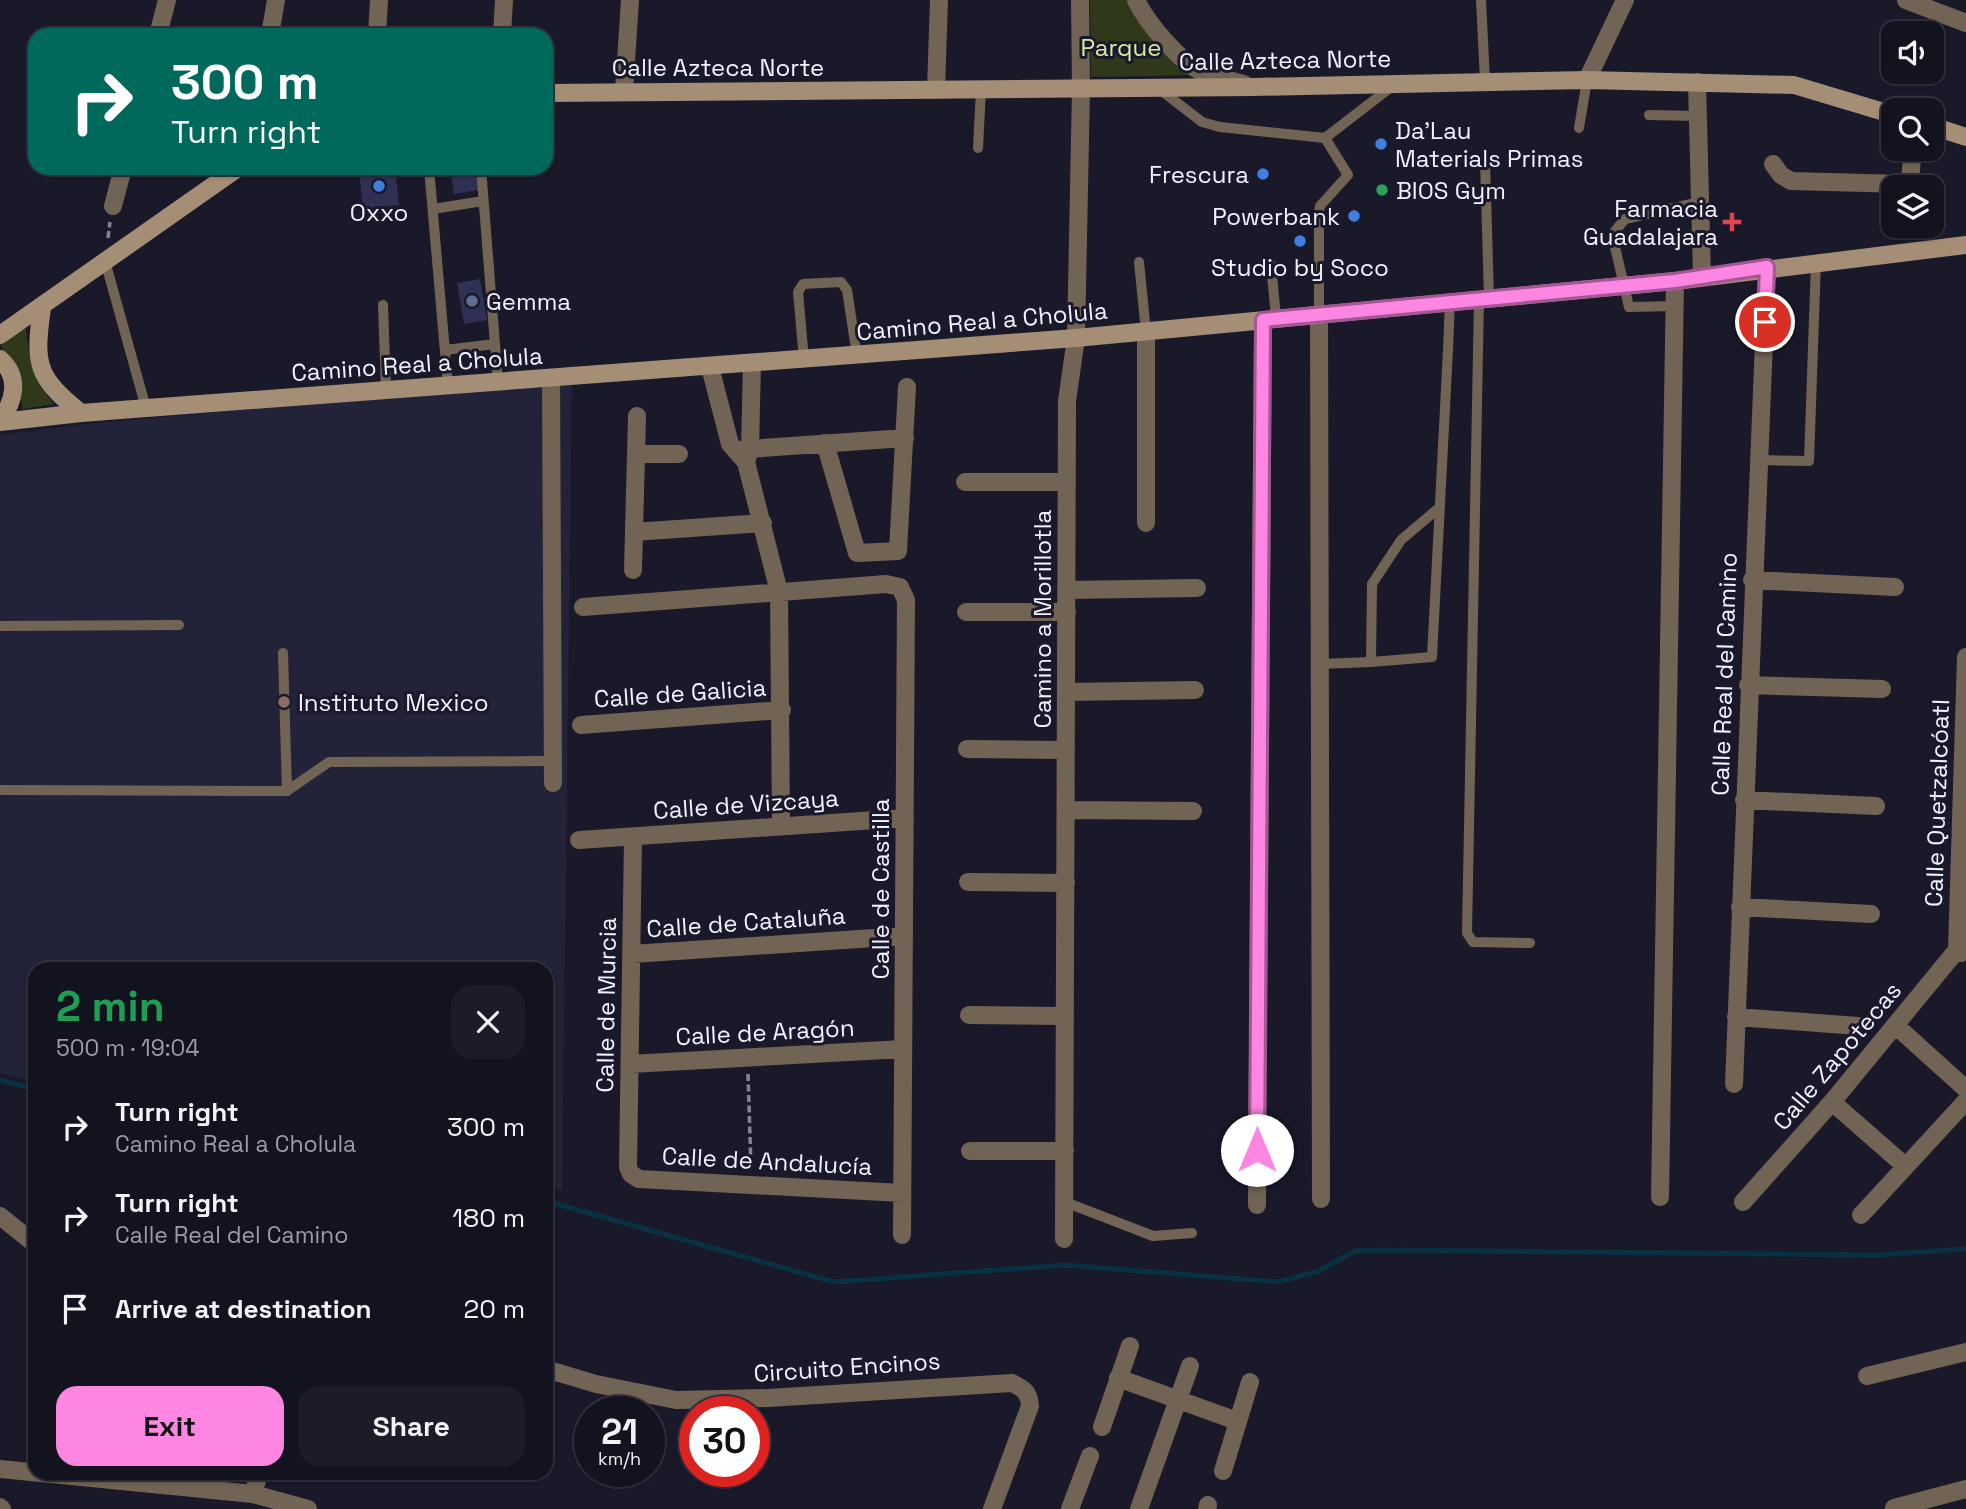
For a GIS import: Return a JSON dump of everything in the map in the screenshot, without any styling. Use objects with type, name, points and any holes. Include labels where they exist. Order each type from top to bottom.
[{"type":"main road","name":"Calle Azteca Norte","points":[[553,93],[1254,87],[1587,80],[1794,85],[1881,111]]},
{"type":"main road","points":[[1944,130],[1966,137]]},
{"type":"main road","points":[[0,335],[228,175]]},
{"type":"main road","name":"Camino Real a Cholula","points":[[0,421],[1146,332],[1319,313],[1675,281],[1767,267],[1966,245]]},
{"type":"main road","points":[[42,308],[37,352],[42,373],[53,391],[80,413]]},
{"type":"main road","points":[[0,359],[13,381],[13,403],[0,421]]},
{"type":"street","points":[[160,28],[167,0]]},
{"type":"street","points":[[271,28],[276,0]]},
{"type":"street","points":[[377,28],[379,0]]},
{"type":"street","points":[[502,28],[504,0]]},
{"type":"street","points":[[624,92],[630,0]]},
{"type":"street","points":[[936,90],[939,0]]},
{"type":"street","name":"Camino a Morillotla","points":[[1065,1239],[1067,401],[1076,338],[1080,0]]},
{"type":"street","points":[[1136,0],[1154,28],[1200,71],[1254,87]]},
{"type":"street","points":[[1587,80],[1625,0]]},
{"type":"street","points":[[1906,0],[1966,23]]},
{"type":"street","points":[[1697,82],[1702,277]]},
{"type":"street","points":[[1773,164],[1781,175],[1791,181],[1903,184],[1910,179],[1912,161]]},
{"type":"street","points":[[113,206],[121,175]]},
{"type":"street","name":"Calle Real del Camino","points":[[1734,1084],[1752,580],[1767,267]]},
{"type":"street","points":[[1660,1197],[1675,281]]},
{"type":"street","points":[[1319,313],[1321,1199]]},
{"type":"street","points":[[1257,1205],[1270,319]]},
{"type":"street","points":[[1146,332],[1146,523]]},
{"type":"street","points":[[744,454],[750,422],[752,363]]},
{"type":"street","points":[[710,367],[726,425],[744,454],[779,592],[781,826]]},
{"type":"street","points":[[551,379],[553,783]]},
{"type":"street","points":[[825,443],[852,545],[857,553],[898,551],[901,544],[907,387]]},
{"type":"street","points":[[633,570],[637,416]]},
{"type":"street","points":[[726,425],[750,422]]},
{"type":"street","points":[[744,454],[825,443],[905,438]]},
{"type":"street","points":[[636,454],[679,454]]},
{"type":"street","points":[[965,482],[1067,482]]},
{"type":"street","points":[[634,532],[763,523]]},
{"type":"street","points":[[1752,580],[1895,587]]},
{"type":"street","name":"Calle de Castilla","points":[[779,592],[887,584],[900,587],[906,600],[902,1235]]},
{"type":"street","points":[[1067,590],[1197,588]]},
{"type":"street","points":[[583,607],[753,597],[779,592]]},
{"type":"street","points":[[966,612],[1067,612]]},
{"type":"street","name":"Calle Quetzalcóatl","points":[[1963,949],[1966,657]]},
{"type":"street","points":[[1748,685],[1882,689]]},
{"type":"street","points":[[1066,692],[1195,691]]},
{"type":"street","name":"Calle de Galicia","points":[[581,725],[782,710]]},
{"type":"street","points":[[967,749],[1066,750]]},
{"type":"street","points":[[1744,800],[1876,806]]},
{"type":"street","points":[[1066,810],[1193,811]]},
{"type":"street","name":"Calle de Vizcaya","points":[[579,840],[905,818]]},
{"type":"street","name":"Calle de Murcia","points":[[631,1174],[628,1167],[633,837]]},
{"type":"street","points":[[968,882],[1066,883]]},
{"type":"street","points":[[1740,907],[1871,914]]},
{"type":"street","name":"Calle de Cataluña","points":[[632,954],[904,936]]},
{"type":"street","name":"Calle Zapotecas","points":[[1743,1202],[1963,949]]},
{"type":"street","points":[[969,1014],[1065,1016]]},
{"type":"street","points":[[1736,1017],[1858,1026]]},
{"type":"street","points":[[1895,1025],[1966,1089]]},
{"type":"street","name":"Calle de Aragón","points":[[630,1064],[903,1049]]},
{"type":"street","points":[[1861,1215],[1904,1165],[1966,1101]]},
{"type":"street","points":[[1832,1102],[1904,1165]]},
{"type":"street","points":[[970,1151],[1065,1151]]},
{"type":"street","name":"Calle de Andalucía","points":[[631,1174],[639,1179],[902,1193]]},
{"type":"street","points":[[0,1216],[28,1238]]},
{"type":"street","points":[[1102,1427],[1130,1346]]},
{"type":"street","points":[[1867,1376],[1966,1352]]},
{"type":"street","points":[[1139,1509],[1190,1366]]},
{"type":"street","name":"Circuito Encinos","points":[[553,1371],[596,1384],[676,1400],[768,1398],[1012,1383],[1025,1389],[1030,1406],[992,1509]]},
{"type":"street","points":[[1118,1377],[1237,1421]]},
{"type":"street","points":[[1223,1471],[1250,1382]]},
{"type":"street","points":[[1073,1508],[1090,1457]]},
{"type":"street","points":[[0,1469],[28,1471]]},
{"type":"street","points":[[185,1480],[219,1482],[308,1509]]},
{"type":"street","points":[[253,1494],[257,1480]]},
{"type":"street","points":[[1894,1508],[1966,1489]]},
{"type":"lane","points":[[1481,0],[1485,81]]},
{"type":"lane","points":[[1579,128],[1587,80]]},
{"type":"lane","points":[[1156,87],[1202,122],[1220,127],[1325,138],[1397,82]]},
{"type":"lane","points":[[978,148],[981,89]]},
{"type":"lane","points":[[1649,115],[1698,116]]},
{"type":"lane","points":[[1319,313],[1318,212],[1320,206],[1348,175],[1325,138]]},
{"type":"lane","points":[[1485,161],[1484,298],[1467,933],[1474,942],[1530,943]]},
{"type":"lane","points":[[430,175],[448,386]]},
{"type":"lane","points":[[481,175],[498,382]]},
{"type":"lane","points":[[433,209],[483,201]]},
{"type":"lane","points":[[1675,306],[1629,307],[1622,286],[1615,231],[1625,219],[1700,202]]},
{"type":"lane","points":[[105,261],[146,408]]},
{"type":"lane","points":[[1139,262],[1146,332]]},
{"type":"lane","points":[[1758,460],[1809,461],[1816,262]]},
{"type":"lane","points":[[1270,319],[1271,264]]},
{"type":"lane","points":[[804,359],[798,292],[803,284],[841,282],[847,290],[857,356]]},
{"type":"lane","points":[[1320,664],[1432,657],[1450,301]]},
{"type":"lane","points":[[383,305],[386,390]]},
{"type":"lane","points":[[445,350],[495,344]]},
{"type":"lane","points":[[1371,662],[1372,584],[1401,540],[1440,507]]},
{"type":"lane","points":[[0,626],[179,625]]},
{"type":"lane","points":[[283,653],[287,790]]},
{"type":"lane","points":[[0,790],[287,790],[329,762],[553,761]]},
{"type":"lane","points":[[1065,1202],[1153,1236],[1192,1233]]},
{"type":"path","points":[[105,261],[113,206]]},
{"type":"path","points":[[747,1058],[751,1185]]},
{"type":"shaded area","name":"Instituto Mexico","points":[[572,381],[562,1190],[553,1188],[553,962],[28,962],[28,1080],[0,1073],[0,435],[84,424]]},
{"type":"green space","name":"Parque","points":[[1090,0],[1128,0],[1136,19],[1195,75],[1091,77]]},
{"type":"green space","points":[[26,328],[33,368],[41,386],[54,404],[22,409],[20,380],[0,344]]},
{"type":"building","name":"Oxxo","points":[[360,175],[396,175],[399,205],[363,209]]},
{"type":"building","points":[[451,175],[476,175],[478,190],[454,194]]},
{"type":"building","name":"Gemma","points":[[480,279],[487,320],[464,324],[457,283]]},
{"type":"waterway","points":[[0,1080],[28,1087]]},
{"type":"waterway","points":[[553,1203],[834,1282],[1066,1265],[1278,1282],[1319,1271],[1355,1251],[1388,1250],[1876,1255],[1966,1249]]},
{"type":"place","name":"Da'Lau Materials Primas","points":[[1381,144]]},
{"type":"place","name":"Frescura","points":[[1263,174]]},
{"type":"place","name":"Oxxo","points":[[379,186]]},
{"type":"place","name":"BIOS Gym","points":[[1382,190]]},
{"type":"place","name":"Powerbank","points":[[1354,216]]},
{"type":"place","name":"Farmacia Guadalajara","points":[[1732,222]]},
{"type":"place","name":"Studio by Soco","points":[[1300,241]]},
{"type":"place","name":"Gemma","points":[[472,301]]},
{"type":"place","name":"Instituto Mexico","points":[[284,702]]},
{"type":"route","points":[[1257,1150],[1263,320],[1675,281],[1767,267],[1765,322]]}]
